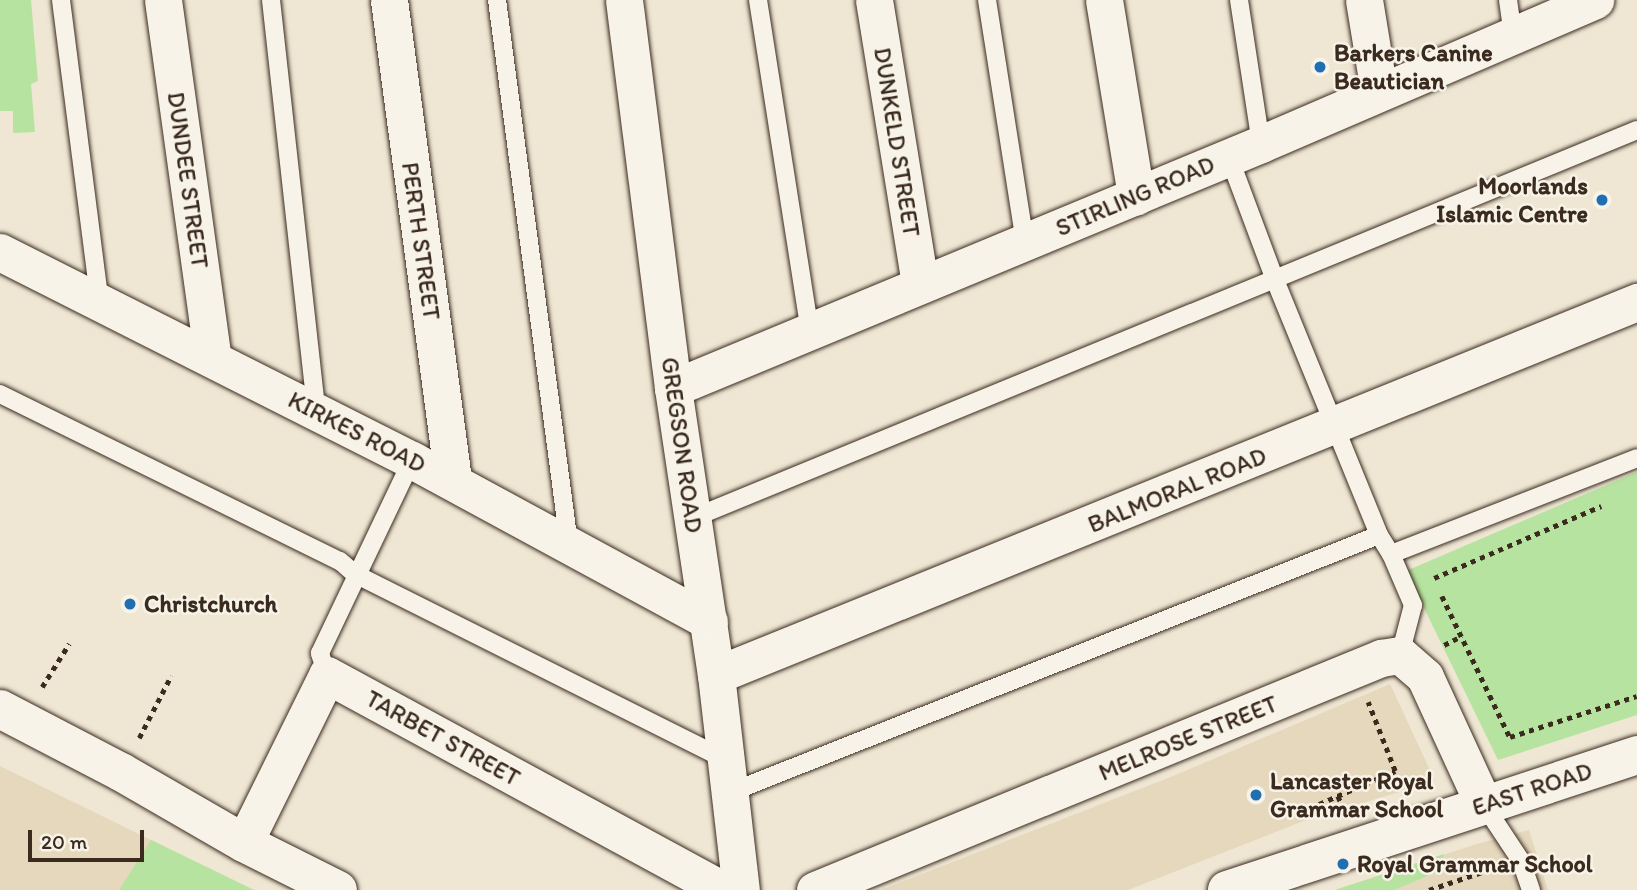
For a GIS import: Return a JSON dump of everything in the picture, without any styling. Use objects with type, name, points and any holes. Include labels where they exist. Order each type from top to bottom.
[{"type":"street","name":"DUNDEE STREET","points":[[163,0],[213,359]]},
{"type":"street","name":"PERTH STREET","points":[[389,0],[453,481]]},
{"type":"street","name":"GREGSON ROAD","points":[[624,0],[673,388],[709,621],[741,890]]},
{"type":"street","name":"DUNKELD STREET","points":[[874,0],[920,284]]},
{"type":"street","points":[[1104,0],[1136,196]]},
{"type":"street","points":[[1364,0],[1379,92]]},
{"type":"street","name":"STIRLING ROAD","points":[[673,388],[1379,92],[1510,17],[1595,0]]},
{"type":"street","name":"KIRKES ROAD","points":[[0,251],[453,481],[709,621]]},
{"type":"street","name":"BALMORAL ROAD","points":[[716,675],[1637,302]]},
{"type":"street","points":[[1400,656],[1413,663],[1425,677],[1484,805]]},
{"type":"street","name":"MELROSE STREET","points":[[815,890],[1381,658],[1400,656]]},
{"type":"street","points":[[244,843],[327,675]]},
{"type":"street","name":"TARBET STREET","points":[[327,675],[723,890]]},
{"type":"street","points":[[0,709],[121,772],[244,843],[338,890]]},
{"type":"street","name":"EAST ROAD","points":[[1242,887],[1637,755]]},
{"type":"lane","points":[[61,0],[100,303]]},
{"type":"lane","points":[[271,0],[316,410]]},
{"type":"lane","points":[[497,0],[570,547]]},
{"type":"lane","points":[[758,0],[810,331]]},
{"type":"lane","points":[[987,0],[1025,242]]},
{"type":"lane","points":[[1239,0],[1245,150],[1275,280],[1378,535],[1391,554],[1413,605],[1400,656]]},
{"type":"lane","points":[[692,518],[1637,130]]},
{"type":"lane","points":[[0,394],[340,561],[355,574],[727,776],[1378,535]]},
{"type":"lane","points":[[1391,554],[1637,458]]},
{"type":"lane","points":[[327,675],[320,653],[355,574],[412,460]]},
{"type":"lane","points":[[1484,805],[1521,861],[1531,890]]},
{"type":"path","points":[[1612,502],[1433,577],[1510,737],[1637,696]]},
{"type":"path","points":[[46,682],[68,644]]},
{"type":"path","points":[[1319,804],[1395,771],[1354,669]]},
{"type":"path","points":[[121,772],[171,677]]},
{"type":"path","points":[[1338,796],[1343,809]]},
{"type":"path","points":[[1429,890],[1521,861]]},
{"type":"shaded area","name":"Lancaster Royal Grammar School","points":[[1390,684],[1435,781],[1301,822],[1128,890],[881,890],[1173,776]]},
{"type":"shaded area","points":[[0,766],[151,840],[254,890],[0,890]]},
{"type":"shaded area","name":"Lancaster Royal Grammar School","points":[[1529,830],[1548,890],[1335,890],[1477,844]]},
{"type":"green space","points":[[0,0],[31,0],[38,81],[31,84],[35,132],[13,133],[13,111],[0,111]]},
{"type":"green space","points":[[1637,472],[1637,715],[1498,760],[1406,571]]},
{"type":"green space","points":[[151,840],[254,890],[119,890]]},
{"type":"green space","points":[[1444,854],[1439,871],[1394,890],[1335,890]]},
{"type":"place","name":"Barkers Canine Beautician","points":[[1320,67]]},
{"type":"place","name":"Moorlands Islamic Centre","points":[[1602,200]]},
{"type":"place","name":"Christchurch","points":[[130,604]]},
{"type":"place","name":"Lancaster Royal Grammar School","points":[[1256,795]]},
{"type":"place","name":"Royal Grammar School","points":[[1343,864]]}]
